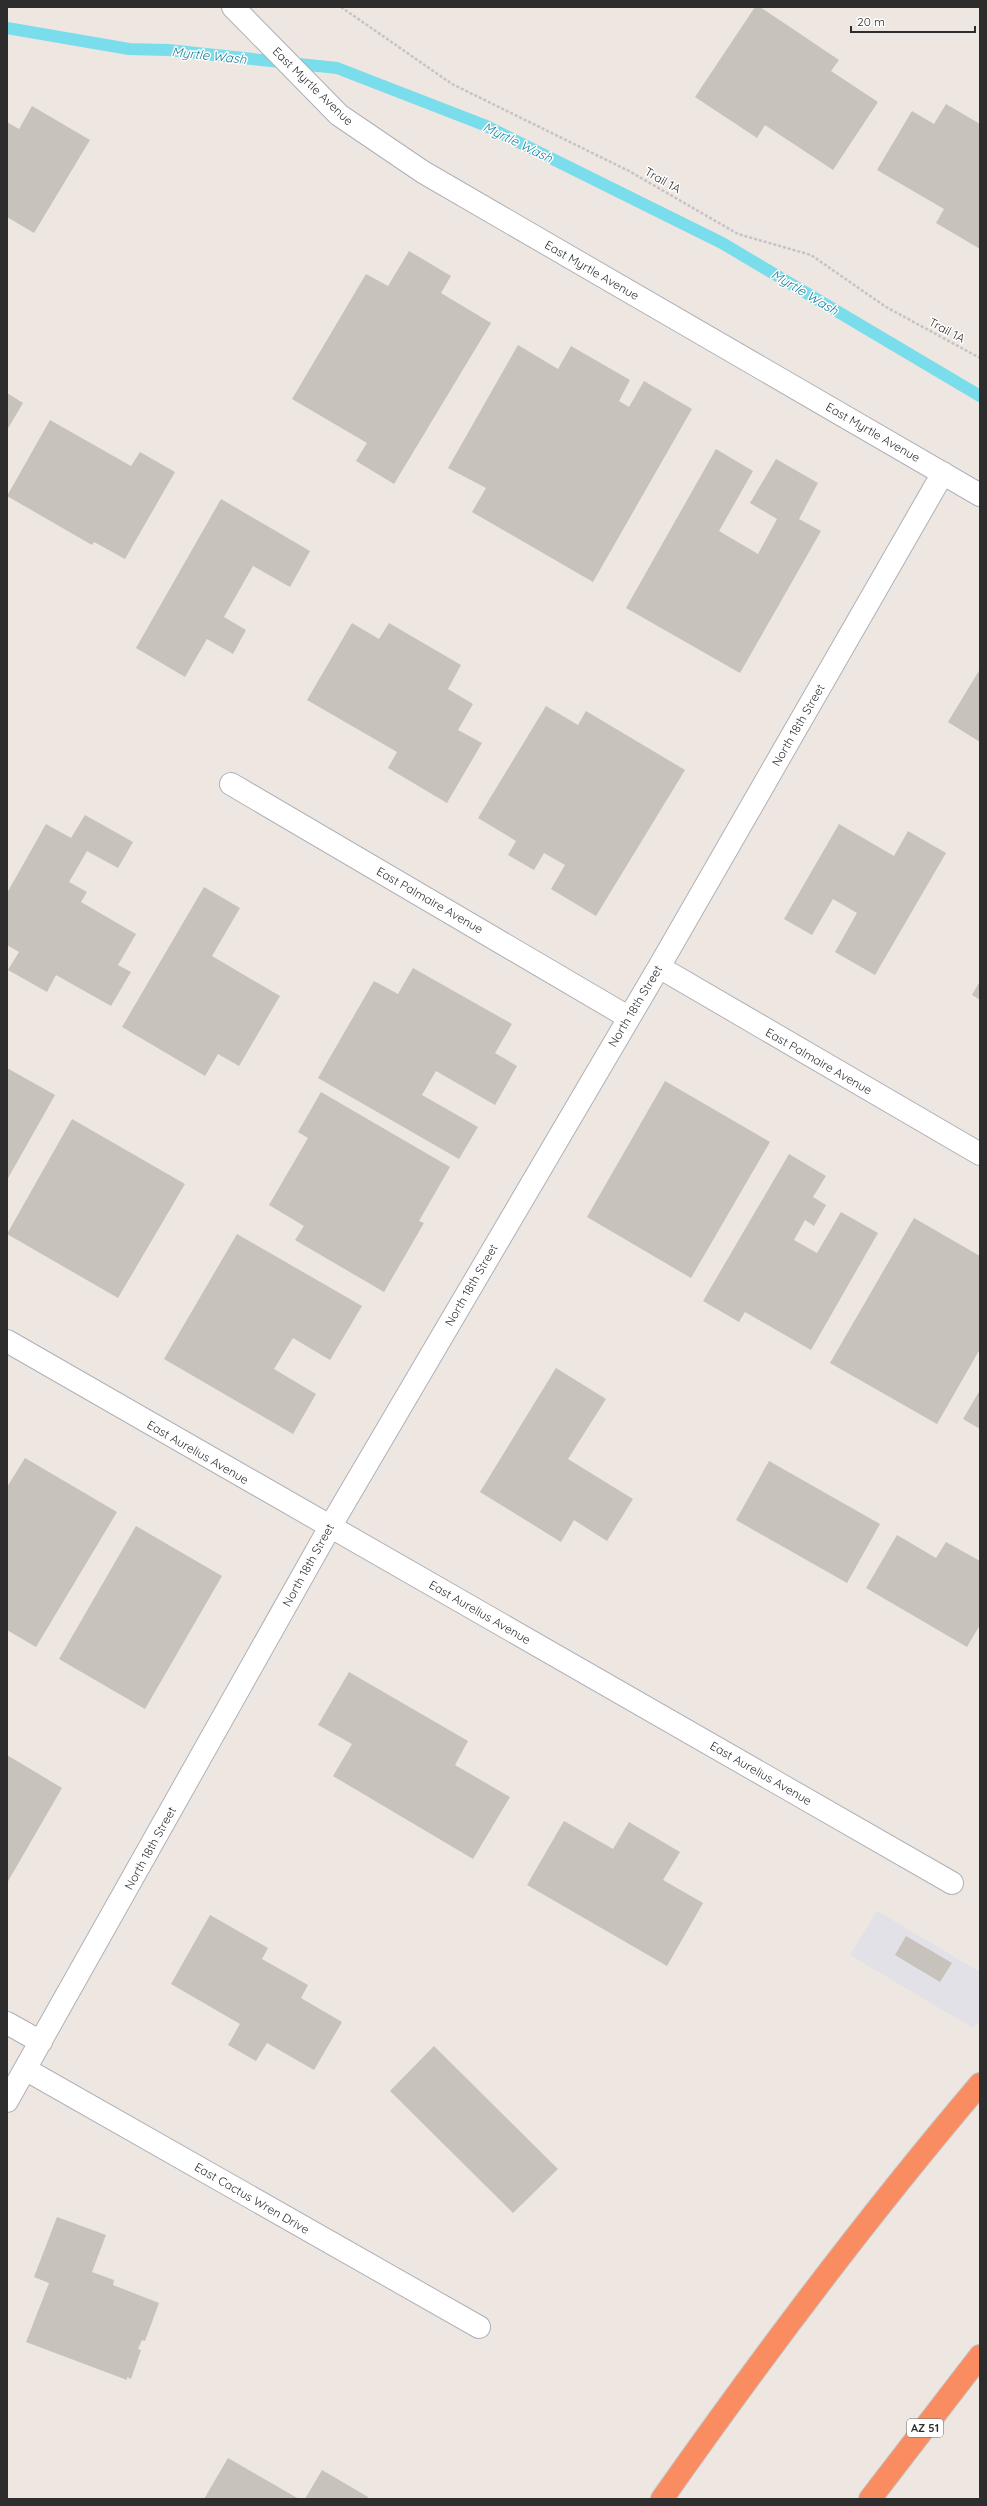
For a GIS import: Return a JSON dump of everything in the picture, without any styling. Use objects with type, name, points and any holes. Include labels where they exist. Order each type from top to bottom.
[{"type":"highway","points":[[662,2499],[812,2295],[939,2132],[980,2084]]},
{"type":"highway","name":"AZ 51","points":[[870,2499],[980,2356]]},
{"type":"street","name":"East Myrtle Avenue","points":[[233,7],[339,115],[371,139],[423,172],[980,495]]},
{"type":"street","name":"North 18th Street","points":[[7,2101],[330,1527],[628,1017],[659,967],[943,473]]},
{"type":"street","name":"East Palmaire Avenue","points":[[231,784],[628,1017]]},
{"type":"street","name":"East Palmaire Avenue","points":[[659,967],[980,1154]]},
{"type":"street","name":"East Aurelius Avenue","points":[[7,1340],[330,1527],[952,1883]]},
{"type":"street","points":[[7,2022],[41,2042]]},
{"type":"street","name":"East Cactus Wren Drive","points":[[25,2069],[478,2327]]},
{"type":"path","name":"Trail 1A","points":[[341,7],[452,84],[628,171],[738,234],[811,255],[886,307],[980,358]]},
{"type":"shaded area","points":[[877,1911],[980,1972],[980,2020],[973,2028],[850,1955]]},
{"type":"building","points":[[755,7],[760,7],[839,60],[831,71],[878,102],[833,170],[765,125],[757,138],[695,97]]},
{"type":"building","points":[[946,104],[980,124],[980,249],[936,223],[944,209],[877,170],[912,111],[934,124]]},
{"type":"building","points":[[32,106],[90,140],[34,233],[7,217],[7,122],[19,129]]},
{"type":"building","points":[[409,251],[451,276],[441,293],[491,323],[394,484],[356,461],[367,443],[292,399],[366,274],[388,286]]},
{"type":"building","points":[[518,345],[558,369],[571,346],[630,380],[619,401],[629,407],[644,381],[692,409],[593,582],[472,512],[486,488],[448,468]]},
{"type":"building","points":[[7,393],[23,403],[7,430]]},
{"type":"building","points":[[50,420],[131,466],[140,452],[175,472],[125,559],[94,542],[92,545],[7,496]]},
{"type":"building","points":[[716,449],[753,471],[719,531],[758,554],[777,519],[750,503],[776,459],[818,483],[799,519],[821,531],[740,673],[626,608]]},
{"type":"building","points":[[221,499],[310,551],[290,587],[253,566],[224,617],[246,630],[233,654],[207,639],[185,677],[136,648]]},
{"type":"building","points":[[352,623],[379,639],[389,623],[461,665],[448,689],[473,704],[458,730],[482,743],[447,803],[388,768],[397,752],[307,700]]},
{"type":"building","points":[[980,669],[980,742],[948,722]]},
{"type":"building","points":[[546,706],[578,725],[586,711],[685,770],[596,916],[551,889],[565,865],[544,853],[534,870],[508,855],[516,841],[478,818]]},
{"type":"building","points":[[85,815],[133,842],[118,868],[87,851],[69,882],[87,892],[81,902],[136,934],[118,965],[131,972],[111,1006],[56,975],[47,992],[8,970],[19,952],[7,945],[7,893],[46,824],[71,838]]},
{"type":"building","points":[[839,824],[894,856],[908,831],[946,853],[875,975],[835,952],[857,913],[833,899],[812,935],[784,919]]},
{"type":"building","points":[[204,887],[240,908],[212,956],[280,996],[239,1066],[218,1054],[205,1076],[122,1027]]},
{"type":"building","points":[[413,968],[512,1024],[495,1053],[517,1066],[495,1105],[436,1071],[422,1095],[478,1127],[459,1159],[318,1078],[374,981],[398,994]]},
{"type":"building","points":[[980,981],[980,1000],[972,995]]},
{"type":"building","points":[[7,1068],[55,1095],[7,1180]]},
{"type":"building","points":[[665,1081],[770,1142],[691,1278],[587,1217]]},
{"type":"building","points":[[321,1092],[450,1167],[419,1221],[424,1223],[384,1292],[295,1240],[304,1226],[269,1205],[308,1138],[298,1132]]},
{"type":"building","points":[[72,1119],[185,1184],[118,1298],[7,1234]]},
{"type":"building","points":[[789,1154],[826,1176],[813,1197],[826,1205],[814,1226],[805,1220],[794,1240],[817,1253],[841,1212],[878,1233],[811,1350],[745,1312],[739,1322],[703,1301]]},
{"type":"building","points":[[914,1218],[980,1256],[980,1349],[937,1424],[830,1363]]},
{"type":"building","points":[[237,1234],[362,1306],[330,1360],[293,1338],[274,1369],[316,1394],[293,1434],[164,1359]]},
{"type":"building","points":[[556,1368],[606,1399],[568,1459],[633,1499],[607,1541],[574,1520],[561,1542],[480,1492]]},
{"type":"building","points":[[980,1390],[980,1429],[963,1419]]},
{"type":"building","points":[[25,1458],[117,1512],[36,1647],[7,1630],[7,1487]]},
{"type":"building","points":[[769,1461],[880,1524],[847,1583],[736,1520]]},
{"type":"building","points":[[136,1526],[222,1576],[145,1709],[59,1659]]},
{"type":"building","points":[[897,1535],[936,1558],[946,1542],[980,1561],[980,1625],[967,1647],[866,1588]]},
{"type":"building","points":[[349,1672],[468,1741],[455,1765],[510,1797],[473,1859],[333,1776],[352,1744],[318,1725]]},
{"type":"building","points":[[7,1755],[62,1788],[7,1883]]},
{"type":"building","points":[[564,1821],[613,1849],[629,1822],[680,1852],[663,1880],[703,1903],[667,1966],[527,1885]]},
{"type":"building","points":[[210,1915],[268,1948],[262,1959],[308,1985],[301,1998],[342,2022],[314,2070],[267,2043],[256,2061],[228,2045],[240,2024],[171,1984]]},
{"type":"building","points":[[906,1936],[952,1963],[940,1982],[895,1955]]},
{"type":"building","points":[[434,2046],[558,2169],[513,2213],[390,2091]]},
{"type":"building","points":[[57,2217],[106,2235],[92,2272],[114,2280],[113,2285],[159,2303],[145,2341],[142,2340],[138,2349],[141,2350],[131,2379],[127,2377],[127,2380],[26,2342],[49,2283],[34,2277]]},
{"type":"building","points":[[228,2458],[299,2499],[204,2499]]},
{"type":"building","points":[[322,2470],[368,2497],[367,2499],[305,2499]]},
{"type":"waterway","name":"Myrtle Wash","points":[[7,28],[129,49],[168,50],[337,68],[484,125],[722,243],[980,396]]}]
